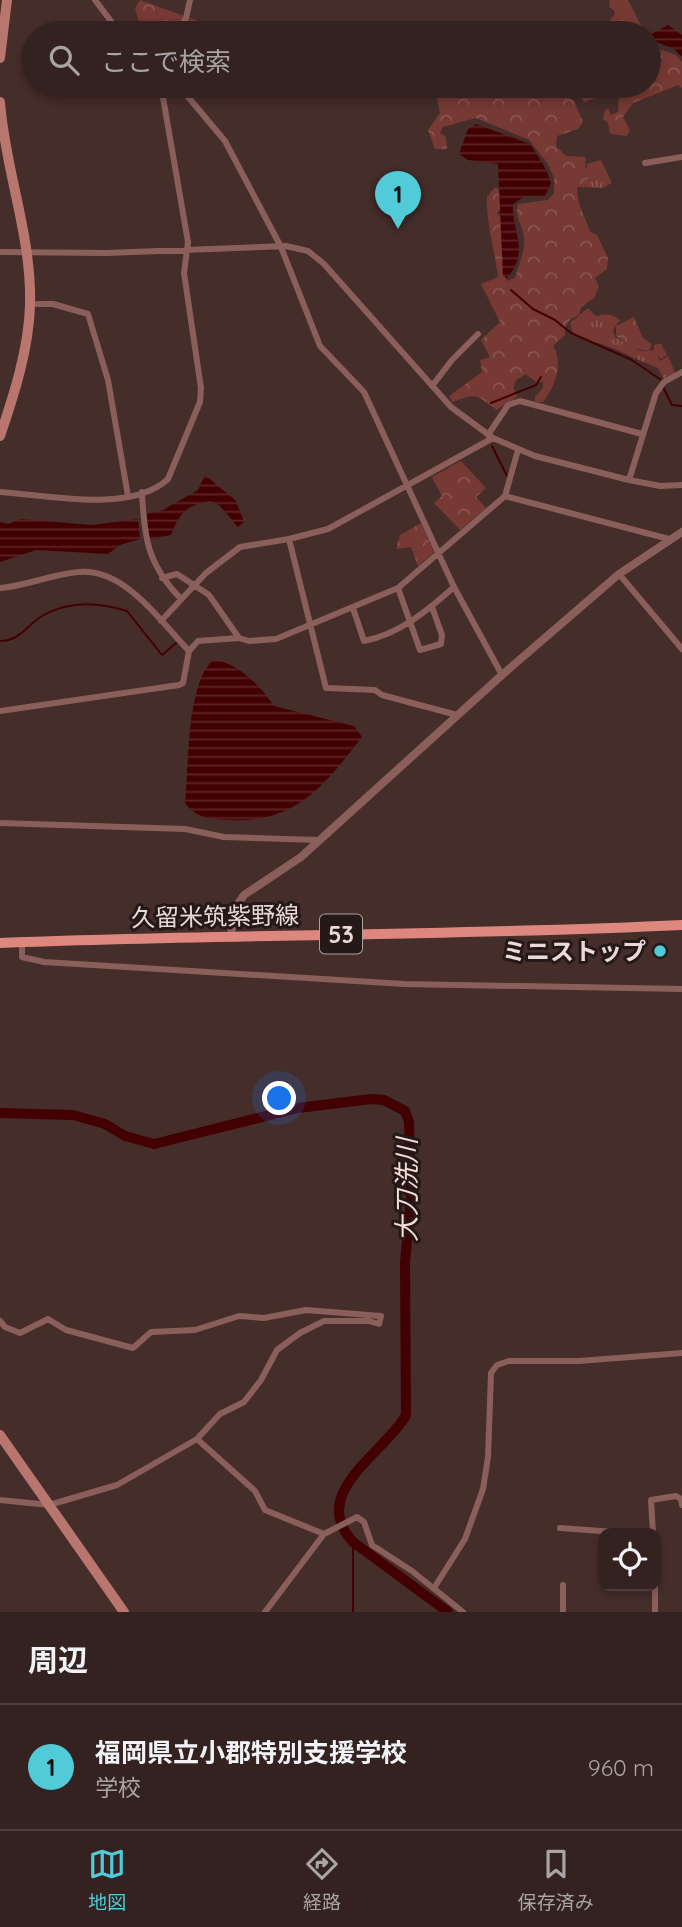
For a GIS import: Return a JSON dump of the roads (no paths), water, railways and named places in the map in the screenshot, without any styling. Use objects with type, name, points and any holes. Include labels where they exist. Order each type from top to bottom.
[{"type":"main road","points":[[0,58],[7,0]]},
{"type":"main road","points":[[0,102],[26,254],[30,304],[26,341],[0,436]]},
{"type":"main road","name":"久留米筑紫野線","points":[[0,943],[231,935],[537,932],[682,925]]},
{"type":"main road","points":[[0,1435],[124,1612]]},
{"type":"street","points":[[95,0],[111,21]]},
{"type":"street","points":[[184,21],[190,0]]},
{"type":"street","points":[[0,492],[110,500],[157,487],[167,480],[200,402],[201,388],[184,273],[187,249],[163,98]]},
{"type":"street","points":[[189,98],[225,141],[281,247],[320,346],[359,383],[454,587],[502,675]]},
{"type":"street","points":[[645,163],[682,157]]},
{"type":"street","points":[[0,252],[26,254],[281,247],[314,255],[452,407],[490,436],[518,450],[629,480],[660,486],[682,485]]},
{"type":"street","points":[[30,304],[53,304],[88,314],[107,380],[128,496]]},
{"type":"street","points":[[432,386],[452,360],[478,334]]},
{"type":"street","points":[[629,480],[642,434],[662,385],[682,372]]},
{"type":"street","points":[[161,621],[195,584],[240,547],[328,529],[407,487],[490,436],[508,405],[519,401],[642,434]]},
{"type":"street","points":[[0,710],[179,685],[183,683],[189,651],[203,639],[239,638],[249,642],[276,639],[398,588],[505,496],[518,450]]},
{"type":"street","points":[[142,492],[143,528],[151,558],[162,578],[181,599]]},
{"type":"street","points":[[505,496],[668,539]]},
{"type":"street","points":[[231,935],[235,908],[244,895],[281,872],[319,840],[619,574],[682,532]]},
{"type":"street","points":[[289,539],[326,688],[375,690],[382,695],[457,715]]},
{"type":"street","points":[[0,588],[90,571],[124,585],[189,651]]},
{"type":"street","points":[[162,578],[177,574],[195,584],[220,610],[239,638]]},
{"type":"street","points":[[619,574],[682,649]]},
{"type":"street","points":[[353,608],[364,641],[410,622],[454,587]]},
{"type":"street","points":[[398,588],[420,650],[441,645],[442,635],[432,607]]},
{"type":"street","points":[[0,822],[186,829],[224,837],[319,840]]},
{"type":"street","points":[[22,942],[22,957],[44,962],[404,984],[682,989]]},
{"type":"street","points":[[0,1321],[5,1327],[20,1333],[48,1319],[66,1330],[133,1348],[150,1332],[195,1330],[239,1317],[264,1318],[306,1310],[381,1316],[379,1324],[369,1321],[324,1321],[300,1333],[277,1350],[261,1380],[244,1402],[220,1414],[197,1439],[117,1485],[49,1505],[0,1500]]},
{"type":"street","points":[[434,1588],[466,1538],[483,1489],[493,1368],[509,1361],[579,1361],[682,1353]]},
{"type":"street","points":[[197,1439],[256,1492],[265,1510],[324,1534]]},
{"type":"street","points":[[653,1528],[651,1500],[676,1496],[681,1499],[682,1505]]},
{"type":"street","points":[[265,1612],[324,1534],[354,1517],[364,1522],[372,1545],[434,1588],[463,1612]]},
{"type":"street","points":[[560,1528],[598,1531]]},
{"type":"street","points":[[563,1585],[563,1612]]},
{"type":"street","points":[[655,1591],[655,1612]]},
{"type":"waterway","points":[[511,290],[533,309],[555,320],[571,333],[632,360],[661,380]]},
{"type":"waterway","points":[[491,403],[536,385],[541,377]]},
{"type":"waterway","points":[[663,387],[672,405],[682,406]]},
{"type":"waterway","points":[[492,446],[507,476]]},
{"type":"waterway","points":[[0,641],[13,638],[52,611],[84,604],[127,611],[162,655],[176,643]]},
{"type":"waterway","name":"大刀洗川","points":[[0,1113],[73,1115],[105,1124],[125,1136],[154,1144],[298,1108],[371,1099],[384,1100],[405,1111],[409,1122],[411,1198],[405,1262],[406,1415],[355,1474],[344,1490],[339,1507],[341,1524],[353,1542],[448,1612]]},
{"type":"waterway","points":[[353,1542],[353,1612]]},
{"type":"place","name":"福岡県立小郡特別支援学校","points":[[398,229]]},
{"type":"place","name":"ミニストップ","points":[[660,951]]}]
